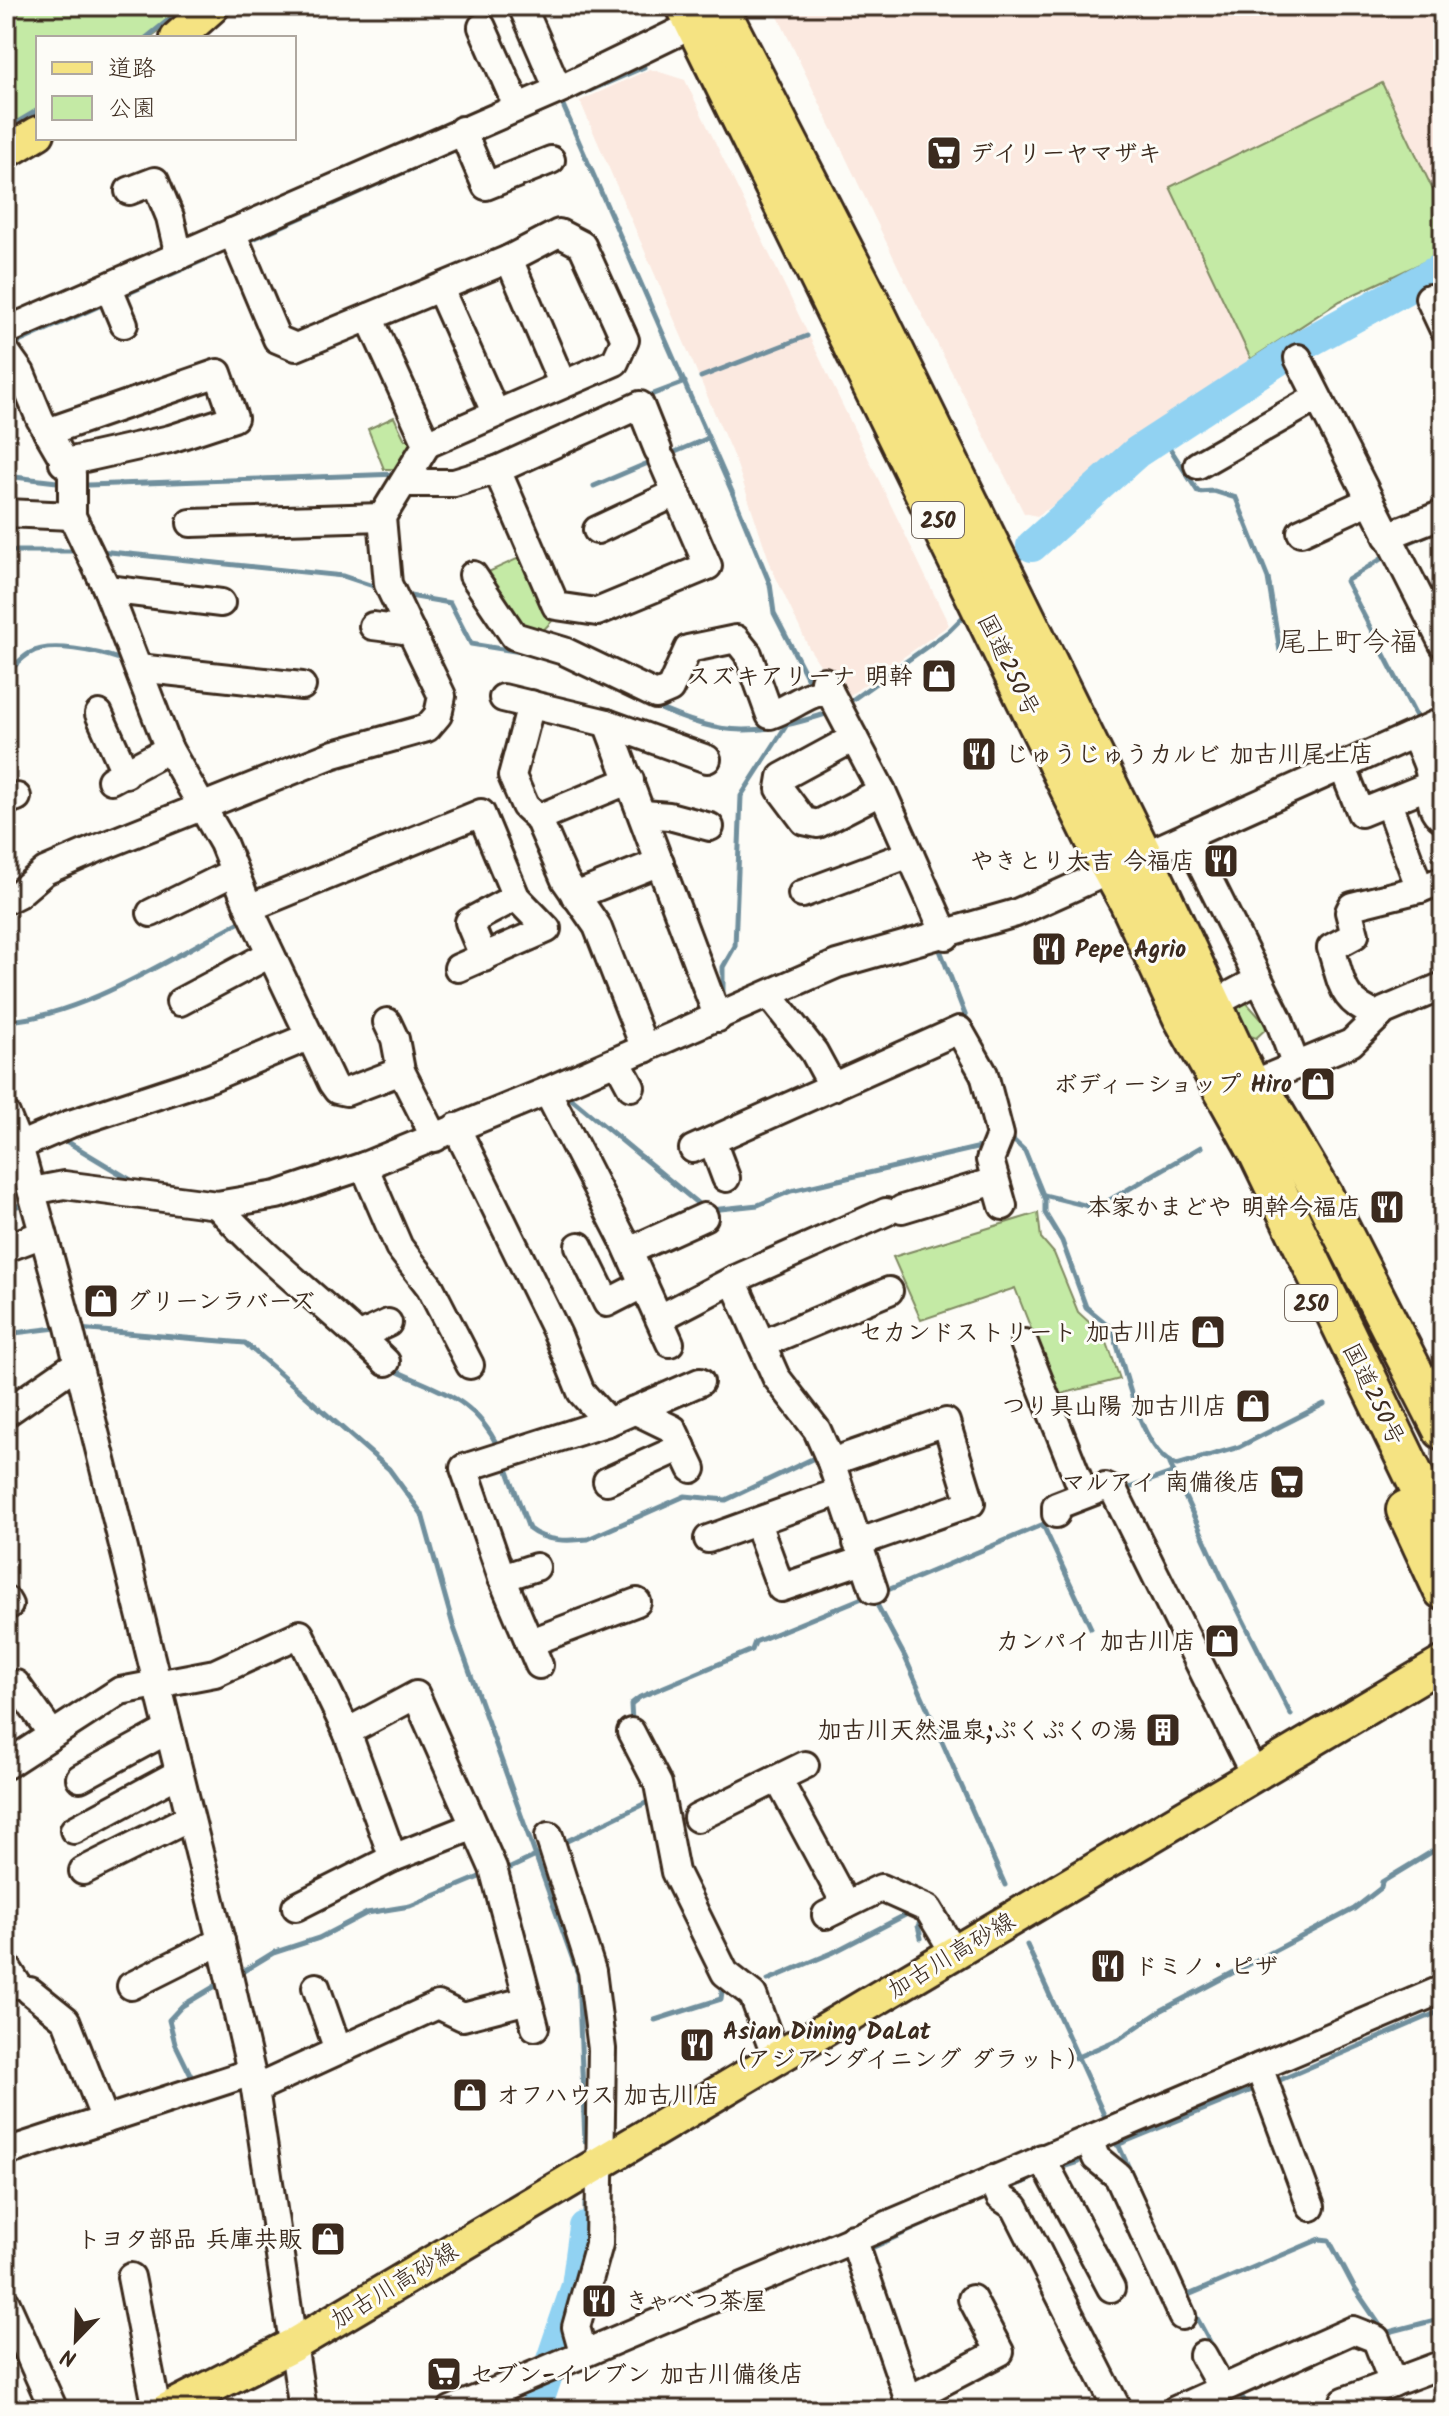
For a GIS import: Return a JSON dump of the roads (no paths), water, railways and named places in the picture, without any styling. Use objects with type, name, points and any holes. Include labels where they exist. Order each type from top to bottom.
[{"type":"highway","name":"国道250号","points":[[704,12],[747,58],[868,298],[1197,1010],[1443,1488]]},
{"type":"highway","name":"250","points":[[1197,1010],[1257,1082],[1324,1197],[1424,1446]]},
{"type":"highway","name":"250","points":[[1197,1010],[1443,1590]]},
{"type":"highway","name":"国道250号","points":[[1424,1446],[1443,1536]]},
{"type":"main road","points":[[179,36],[213,6]]},
{"type":"main road","points":[[6,152],[36,134]]},
{"type":"main road","name":"加古川高砂線","points":[[166,2410],[293,2345],[1443,1663]]},
{"type":"street","points":[[522,6],[558,89]]},
{"type":"street","points":[[6,331],[115,303],[179,256],[232,232],[466,141],[517,106],[558,89],[704,12]]},
{"type":"street","points":[[482,27],[517,106]]},
{"type":"street","points":[[466,141],[486,186],[551,160]]},
{"type":"street","points":[[129,191],[155,181],[170,217],[179,256]]},
{"type":"street","points":[[6,900],[45,871],[202,806],[334,754],[427,728],[438,715],[442,696],[393,596],[382,517],[427,444],[615,362],[625,340],[582,245],[559,233],[440,289],[296,347],[277,339],[232,232]]},
{"type":"street","points":[[509,259],[562,383]]},
{"type":"street","points":[[440,289],[495,412]]},
{"type":"street","points":[[1429,298],[1443,328]]},
{"type":"street","points":[[369,317],[427,444]]},
{"type":"street","points":[[6,352],[21,373],[47,432],[72,474],[72,516],[107,589],[169,749],[223,843],[308,1037],[337,1090],[346,1092],[401,1071]]},
{"type":"street","points":[[1298,358],[1443,644]]},
{"type":"street","points":[[47,432],[218,373],[234,418],[170,439],[63,463]]},
{"type":"street","points":[[1198,465],[1316,398]]},
{"type":"street","points":[[408,477],[454,483],[497,470],[640,405],[659,440],[676,493],[708,566],[597,612],[556,606]]},
{"type":"street","points":[[497,470],[556,606],[571,655]]},
{"type":"street","points":[[597,530],[676,493]]},
{"type":"street","points":[[1301,532],[1369,501]]},
{"type":"street","points":[[6,513],[72,516]]},
{"type":"street","points":[[1387,536],[1443,514]]},
{"type":"street","points":[[191,523],[382,517]]},
{"type":"street","points":[[107,589],[221,603]]},
{"type":"street","points":[[477,591],[514,636],[571,655],[656,695],[670,689],[688,649],[736,639],[748,654],[770,715],[794,708],[811,692],[833,697],[882,791],[946,936]]},
{"type":"street","points":[[373,626],[411,631]]},
{"type":"street","points":[[138,668],[264,690],[302,686]]},
{"type":"street","points":[[503,698],[607,723],[707,759]]},
{"type":"street","points":[[512,776],[531,704]]},
{"type":"street","points":[[99,714],[118,777],[169,749]]},
{"type":"street","points":[[32,1191],[64,1185],[217,1205],[277,1195],[364,1166],[547,1091],[770,996],[837,964],[946,936],[1016,913],[1443,721]]},
{"type":"street","points":[[607,723],[718,1018]]},
{"type":"street","points":[[1413,735],[1429,773],[1437,815],[1443,819]]},
{"type":"street","points":[[854,738],[815,756],[782,777],[780,789],[804,821],[818,824],[882,791]]},
{"type":"street","points":[[493,757],[512,776],[525,806],[538,818],[565,880],[597,926],[645,1049]]},
{"type":"street","points":[[1343,768],[1361,813],[1430,785]]},
{"type":"street","points":[[538,818],[630,780]]},
{"type":"street","points":[[1379,1016],[1356,1007],[1346,993],[1331,948],[1355,935],[1349,912],[1352,906],[1431,884],[1388,803]]},
{"type":"street","points":[[249,908],[481,813],[516,897],[547,929],[458,968]]},
{"type":"street","points":[[643,814],[669,816],[710,827]]},
{"type":"street","points":[[1187,836],[1279,1020],[1296,1066]]},
{"type":"street","points":[[802,894],[910,854]]},
{"type":"street","points":[[575,896],[660,862]]},
{"type":"street","points":[[160,902],[234,872]]},
{"type":"street","points":[[484,958],[469,922],[516,897]]},
{"type":"street","points":[[192,989],[270,954]]},
{"type":"street","points":[[1197,1010],[1258,980]]},
{"type":"street","points":[[1257,1082],[1351,1043],[1379,1016],[1403,1001],[1443,986]]},
{"type":"street","points":[[770,996],[814,1052],[833,1087]]},
{"type":"street","points":[[726,1178],[702,1145],[959,1030],[984,1074],[1000,1135],[990,1160],[1003,1206]]},
{"type":"street","points":[[398,1035],[401,1071],[446,1132],[558,1335],[581,1392],[608,1422]]},
{"type":"street","points":[[19,1146],[70,1124],[210,1078],[308,1037]]},
{"type":"street","points":[[617,1061],[631,1087]]},
{"type":"street","points":[[547,1091],[629,1251],[670,1343]]},
{"type":"street","points":[[6,1114],[32,1191],[221,1941],[252,2081],[303,2410]]},
{"type":"street","points":[[364,1166],[399,1247],[430,1287],[470,1365]]},
{"type":"street","points":[[660,1318],[733,1280],[894,1211],[995,1181]]},
{"type":"street","points":[[217,1205],[246,1238],[386,1362]]},
{"type":"street","points":[[629,1251],[704,1217]]},
{"type":"street","points":[[6,1248],[43,1234]]},
{"type":"street","points":[[579,1246],[607,1303],[644,1284]]},
{"type":"street","points":[[733,1280],[776,1377],[817,1430],[831,1462],[874,1590]]},
{"type":"street","points":[[762,1344],[859,1310],[889,1291]]},
{"type":"street","points":[[360,1336],[388,1323]]},
{"type":"street","points":[[1024,1343],[1084,1494]]},
{"type":"street","points":[[6,1413],[75,1365]]},
{"type":"street","points":[[637,1602],[534,1654],[502,1578],[464,1468],[608,1422],[700,1382]]},
{"type":"street","points":[[607,1481],[687,1458],[673,1429],[634,1410]]},
{"type":"street","points":[[757,1523],[781,1588],[971,1503],[946,1422],[831,1462]]},
{"type":"street","points":[[1056,1514],[1056,1506],[1084,1494],[1105,1487],[1114,1491],[1254,1774]]},
{"type":"street","points":[[708,1539],[839,1492]]},
{"type":"street","points":[[502,1578],[536,1567]]},
{"type":"street","points":[[6,1765],[120,1691],[215,1673],[300,1634],[347,1732],[393,1858]]},
{"type":"street","points":[[16,1684],[52,1734]]},
{"type":"street","points":[[347,1732],[416,1695],[493,1868],[535,2027]]},
{"type":"street","points":[[80,1778],[168,1730]]},
{"type":"street","points":[[631,1732],[658,1784],[675,1872],[725,1973],[753,1995],[776,2058]]},
{"type":"street","points":[[697,1818],[805,1765]]},
{"type":"street","points":[[179,1773],[87,1853],[189,1818]]},
{"type":"street","points":[[778,1779],[836,1910],[881,1888],[928,1909],[955,1954]]},
{"type":"street","points":[[296,1907],[393,1858],[474,1826]]},
{"type":"street","points":[[549,1836],[592,1971],[602,2049],[599,2244],[576,2327],[582,2353]]},
{"type":"street","points":[[131,1986],[221,1941]]},
{"type":"street","points":[[18,1981],[66,2020],[86,2046],[105,2120]]},
{"type":"street","points":[[316,1987],[338,2050]]},
{"type":"street","points":[[451,2410],[1443,1989]]},
{"type":"street","points":[[6,2152],[105,2120],[252,2081],[338,2050],[394,2014],[438,2005],[463,2017],[528,2000]]},
{"type":"street","points":[[1259,2067],[1311,2207]]},
{"type":"street","points":[[1089,2139],[1096,2158],[1118,2176],[1153,2276],[1182,2316]]},
{"type":"street","points":[[1042,2158],[1069,2228],[1099,2281]]},
{"type":"street","points":[[993,2179],[1000,2197],[1015,2207],[1118,2410]]},
{"type":"street","points":[[853,2238],[910,2405],[1000,2352],[972,2299]]},
{"type":"street","points":[[131,2277],[157,2410]]},
{"type":"street","points":[[6,2303],[54,2410]]},
{"type":"street","points":[[1175,2410],[1353,2330],[1376,2339],[1393,2383]]},
{"type":"street","points":[[1203,2355],[1222,2389]]},
{"type":"street","points":[[1344,2401],[1443,2364]]},
{"type":"waterway","points":[[148,36],[186,6]]},
{"type":"waterway","points":[[476,140],[644,67]]},
{"type":"waterway","points":[[562,103],[733,494],[770,584],[774,613],[808,679]]},
{"type":"waterway","points":[[6,129],[36,111]]},
{"type":"waterway","points":[[253,239],[459,148]]},
{"type":"waterway","points":[[122,296],[213,256]]},
{"type":"waterway","points":[[1032,546],[1137,452],[1292,351],[1443,268]]},
{"type":"waterway","points":[[12,345],[106,303]]},
{"type":"waterway","points":[[701,377],[807,336]]},
{"type":"waterway","points":[[643,398],[685,382]]},
{"type":"waterway","points":[[1162,436],[1198,492],[1214,491],[1236,498],[1268,578],[1280,651]]},
{"type":"waterway","points":[[668,455],[706,439]]},
{"type":"waterway","points":[[479,462],[511,450]]},
{"type":"waterway","points":[[594,486],[655,460]]},
{"type":"waterway","points":[[88,485],[399,474]]},
{"type":"waterway","points":[[6,476],[57,482]]},
{"type":"waterway","points":[[1401,546],[1443,528]]},
{"type":"waterway","points":[[1016,562],[1032,546]]},
{"type":"waterway","points":[[6,551],[80,551]]},
{"type":"waterway","points":[[100,551],[343,576],[379,588]]},
{"type":"waterway","points":[[1389,554],[1346,581],[1419,722]]},
{"type":"waterway","points":[[404,595],[450,603],[471,644],[527,653]]},
{"type":"waterway","points":[[845,705],[949,631],[967,613]]},
{"type":"waterway","points":[[6,674],[30,653],[49,648],[87,651],[119,659]]},
{"type":"waterway","points":[[654,706],[702,724],[743,730],[784,725],[832,712]]},
{"type":"waterway","points":[[723,1001],[723,967],[735,946],[741,796],[786,726]]},
{"type":"waterway","points":[[6,1021],[35,1017],[96,997],[242,921]]},
{"type":"waterway","points":[[948,946],[940,950],[969,1025]]},
{"type":"waterway","points":[[568,1096],[702,1207]]},
{"type":"waterway","points":[[1009,1136],[1025,1151],[1045,1200],[1045,1213],[1062,1241],[1086,1307],[1109,1326],[1114,1335],[1136,1409],[1144,1428],[1164,1458],[1177,1465],[1239,1447],[1324,1404]]},
{"type":"waterway","points":[[61,1138],[134,1182]]},
{"type":"waterway","points":[[711,1210],[758,1205],[791,1191],[985,1146]]},
{"type":"waterway","points":[[1044,1195],[1096,1208],[1201,1147]]},
{"type":"waterway","points":[[6,1209],[28,1203]]},
{"type":"waterway","points":[[6,1334],[56,1328]]},
{"type":"waterway","points":[[78,1329],[245,1343],[389,1469],[422,1514],[453,1625],[578,1974],[585,2141]]},
{"type":"waterway","points":[[390,1368],[438,1389],[465,1405],[477,1416],[498,1447]]},
{"type":"waterway","points":[[505,1463],[529,1529],[549,1538],[573,1540],[588,1539],[685,1496],[726,1500],[812,1459]]},
{"type":"waterway","points":[[1170,1464],[1222,1578],[1291,1715]]},
{"type":"waterway","points":[[1123,1490],[1174,1472]]},
{"type":"waterway","points":[[883,1592],[1051,1521]]},
{"type":"waterway","points":[[1043,1525],[1091,1628]]},
{"type":"waterway","points":[[632,1723],[631,1704],[640,1697],[752,1650],[755,1642],[867,1596]]},
{"type":"waterway","points":[[874,1599],[905,1657],[1005,1885]]},
{"type":"waterway","points":[[567,1841],[652,1800]]},
{"type":"waterway","points":[[1075,2058],[1119,2039],[1162,2010],[1354,1909],[1381,1888],[1382,1882],[1443,1845]]},
{"type":"waterway","points":[[504,1871],[538,1855]]},
{"type":"waterway","points":[[237,1975],[273,1953],[319,1938],[367,1913],[410,1906],[484,1875]]},
{"type":"waterway","points":[[768,1980],[832,1953],[909,1913]]},
{"type":"waterway","points":[[921,1938],[918,1926],[923,1916]]},
{"type":"waterway","points":[[1027,1945],[1104,2115]]},
{"type":"waterway","points":[[193,2080],[175,2043],[169,2020],[182,2006],[222,1982]]},
{"type":"waterway","points":[[655,2020],[721,1999],[723,1984]]},
{"type":"waterway","points":[[1280,2080],[1443,2010]]},
{"type":"waterway","points":[[1117,2145],[1252,2090]]},
{"type":"waterway","points":[[1118,2144],[1139,2190]]},
{"type":"waterway","points":[[1056,2169],[1078,2162]]},
{"type":"waterway","points":[[1013,2186],[1028,2181]]},
{"type":"waterway","points":[[585,2203],[585,2227]]},
{"type":"waterway","points":[[865,2251],[946,2214]]},
{"type":"waterway","points":[[535,2410],[577,2286],[585,2227]]},
{"type":"waterway","points":[[1186,2296],[1320,2239],[1329,2240],[1355,2289],[1385,2333],[1443,2318]]},
{"type":"waterway","points":[[1192,2309],[1216,2353]]},
{"type":"waterway","points":[[1239,2393],[1251,2410]]},
{"type":"place","name":"デイリーヤマザキ","points":[[944,153]]},
{"type":"place","name":"スズキアリーナ 明幹","points":[[939,676]]},
{"type":"place","name":"じゅうじゅうカルビ 加古川尾上店","points":[[979,754]]},
{"type":"place","name":"やきとり大吉 今福店","points":[[1221,861]]},
{"type":"place","name":"Pepe Agrio","points":[[1049,949]]},
{"type":"place","name":"ボディーショップ Hiro","points":[[1318,1084]]},
{"type":"place","name":"本家かまどや 明幹今福店","points":[[1387,1207]]},
{"type":"place","name":"グリーンラバーズ","points":[[101,1301]]},
{"type":"place","name":"セカンドストリート 加古川店","points":[[1208,1332]]},
{"type":"place","name":"つり具山陽 加古川店","points":[[1253,1406]]},
{"type":"place","name":"マルアイ 南備後店","points":[[1287,1482]]},
{"type":"place","name":"カンパイ 加古川店","points":[[1222,1641]]},
{"type":"place","name":"加古川天然温泉;ぷくぷくの湯","points":[[1163,1730]]},
{"type":"place","name":"ドミノ・ピザ","points":[[1108,1966]]},
{"type":"place","name":"Asian Dining DaLat （アジアンダイニング ダラット）","points":[[697,2045]]},
{"type":"place","name":"オフハウス 加古川店","points":[[470,2095]]},
{"type":"place","name":"トヨタ部品 兵庫共販","points":[[328,2239]]},
{"type":"place","name":"きゃべつ茶屋","points":[[599,2301]]},
{"type":"place","name":"セブン-イレブン 加古川備後店","points":[[444,2374]]},
{"type":"district","name":"尾上町今福","points":[[1348,641]]}]
